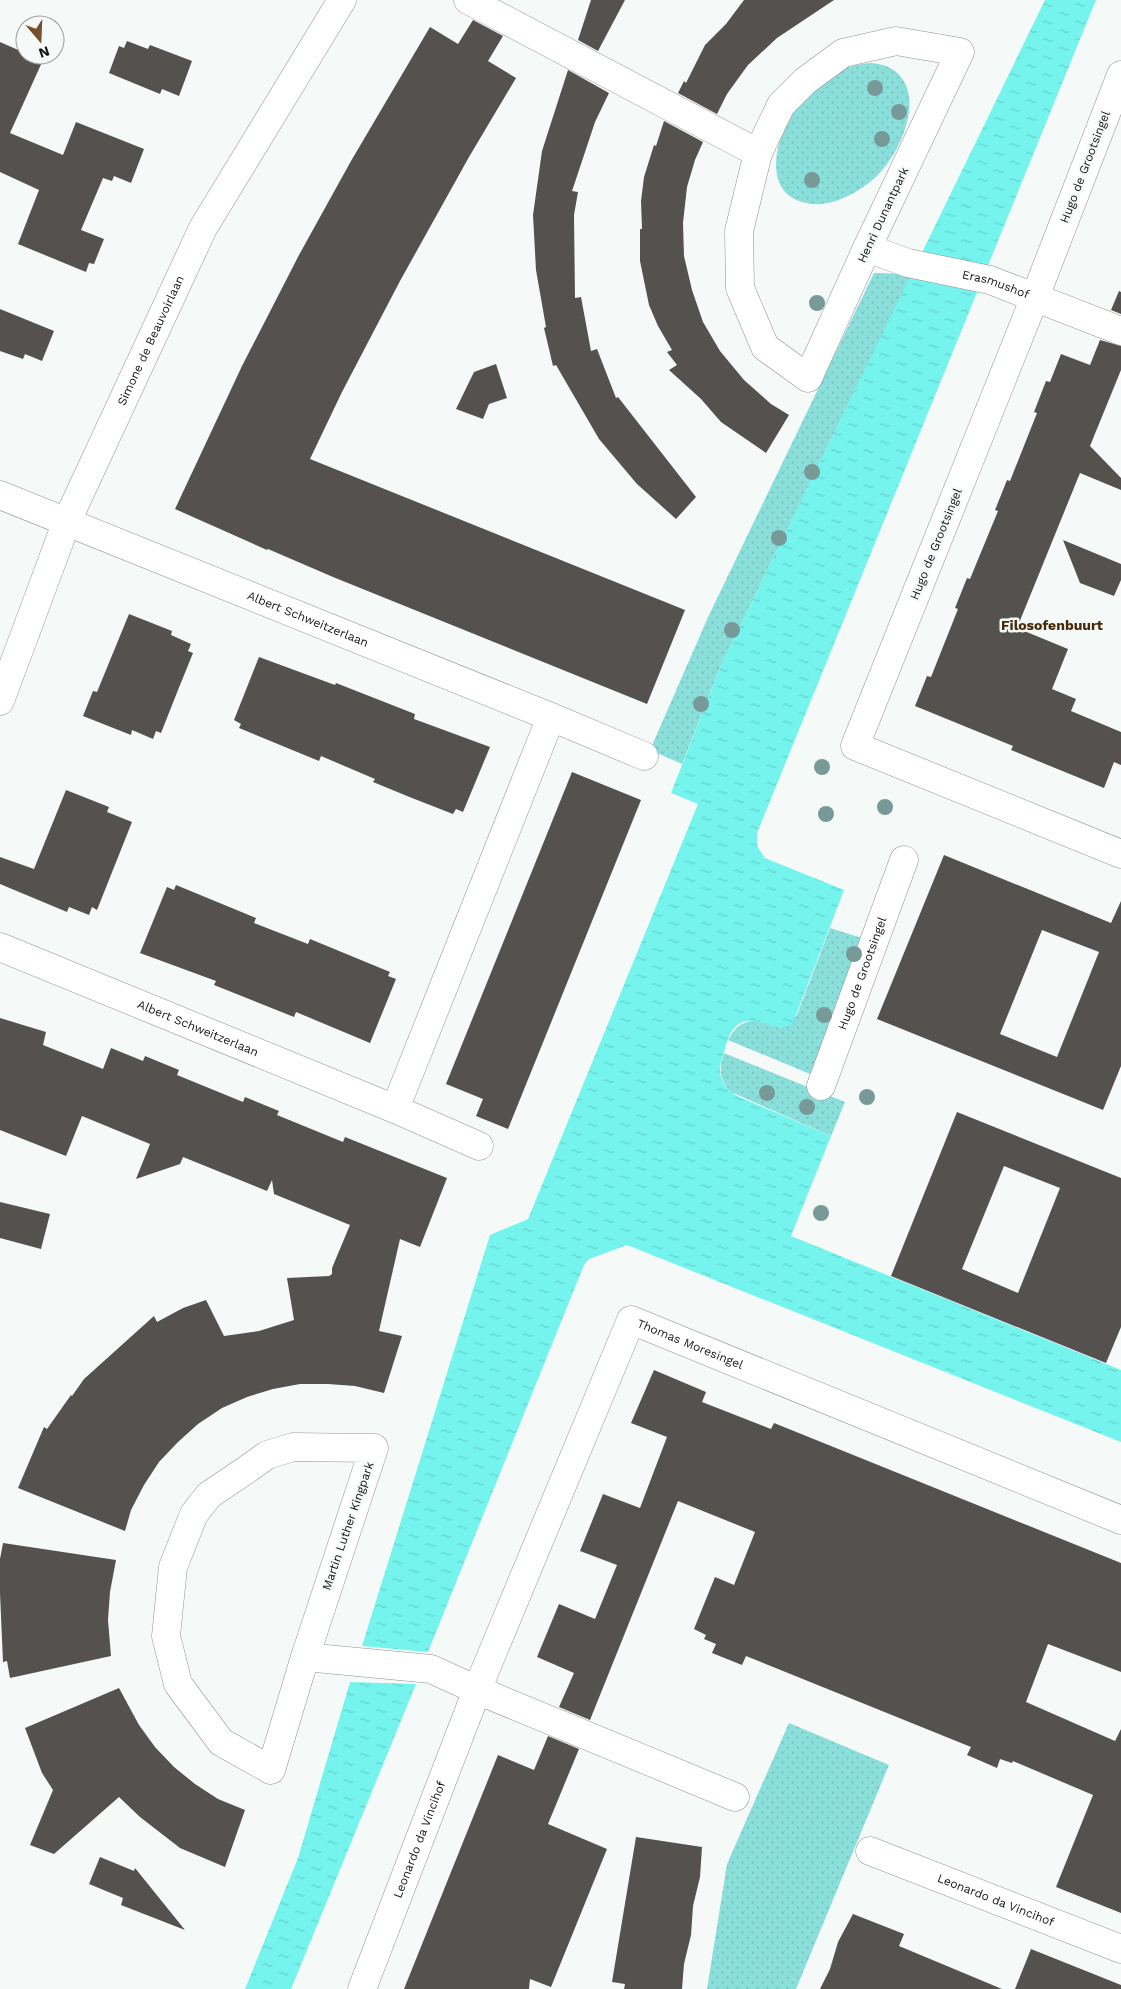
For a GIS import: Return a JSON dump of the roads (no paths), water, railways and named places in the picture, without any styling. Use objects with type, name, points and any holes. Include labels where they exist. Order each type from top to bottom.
[{"type":"street","name":"Simone de Beauvoirlaan","points":[[0,701],[67,521],[203,228],[342,0]]},
{"type":"street","points":[[468,0],[758,153]]},
{"type":"street","name":"Henri Dunantpark","points":[[896,41],[960,52],[867,248],[808,378],[765,348],[740,288],[739,231],[758,153],[781,105],[804,81],[843,53],[896,41]]},
{"type":"street","name":"Hugo de Grootsingel","points":[[1121,75],[855,746],[1121,854]]},
{"type":"street","name":"Erasmushof","points":[[867,248],[908,263],[990,280],[1121,331]]},
{"type":"street","name":"Albert Schweitzerlaan","points":[[0,494],[644,756]]},
{"type":"street","points":[[395,1109],[550,717]]},
{"type":"street","name":"Hugo de Grootsingel","points":[[821,1086],[904,860]]},
{"type":"street","name":"Albert Schweitzerlaan","points":[[0,948],[395,1109],[480,1146]]},
{"type":"street","name":"Thomas Moresingel","points":[[477,1690],[631,1320],[1121,1520]]},
{"type":"street","name":"Martin Luther Kingpark","points":[[293,1446],[374,1448],[330,1581],[305,1657],[271,1770],[221,1742],[178,1684],[166,1636],[173,1567],[194,1514],[209,1495],[267,1456],[293,1446]]},
{"type":"street","points":[[305,1657],[431,1669],[477,1690],[735,1797]]},
{"type":"street","name":"Leonardo da Vincihof","points":[[362,1989],[477,1690]]},
{"type":"street","name":"Leonardo da Vincihof","points":[[870,1851],[1121,1949]]},
{"type":"water","points":[[1045,0],[1096,0],[757,833],[757,846],[765,858],[844,890],[793,1023],[785,1027],[776,1027],[749,1021],[740,1023],[732,1031],[726,1045],[720,1071],[725,1085],[737,1096],[831,1136],[791,1236],[1121,1370],[1121,1442],[627,1245],[589,1259],[584,1265],[428,1652],[362,1646],[490,1235],[528,1219],[698,804],[671,793],[722,663]]},
{"type":"water","points":[[350,1682],[416,1684],[291,1989],[245,1989],[298,1858]]},
{"type":"district","name":"Filosofenbuurt","points":[[1052,625]]}]
